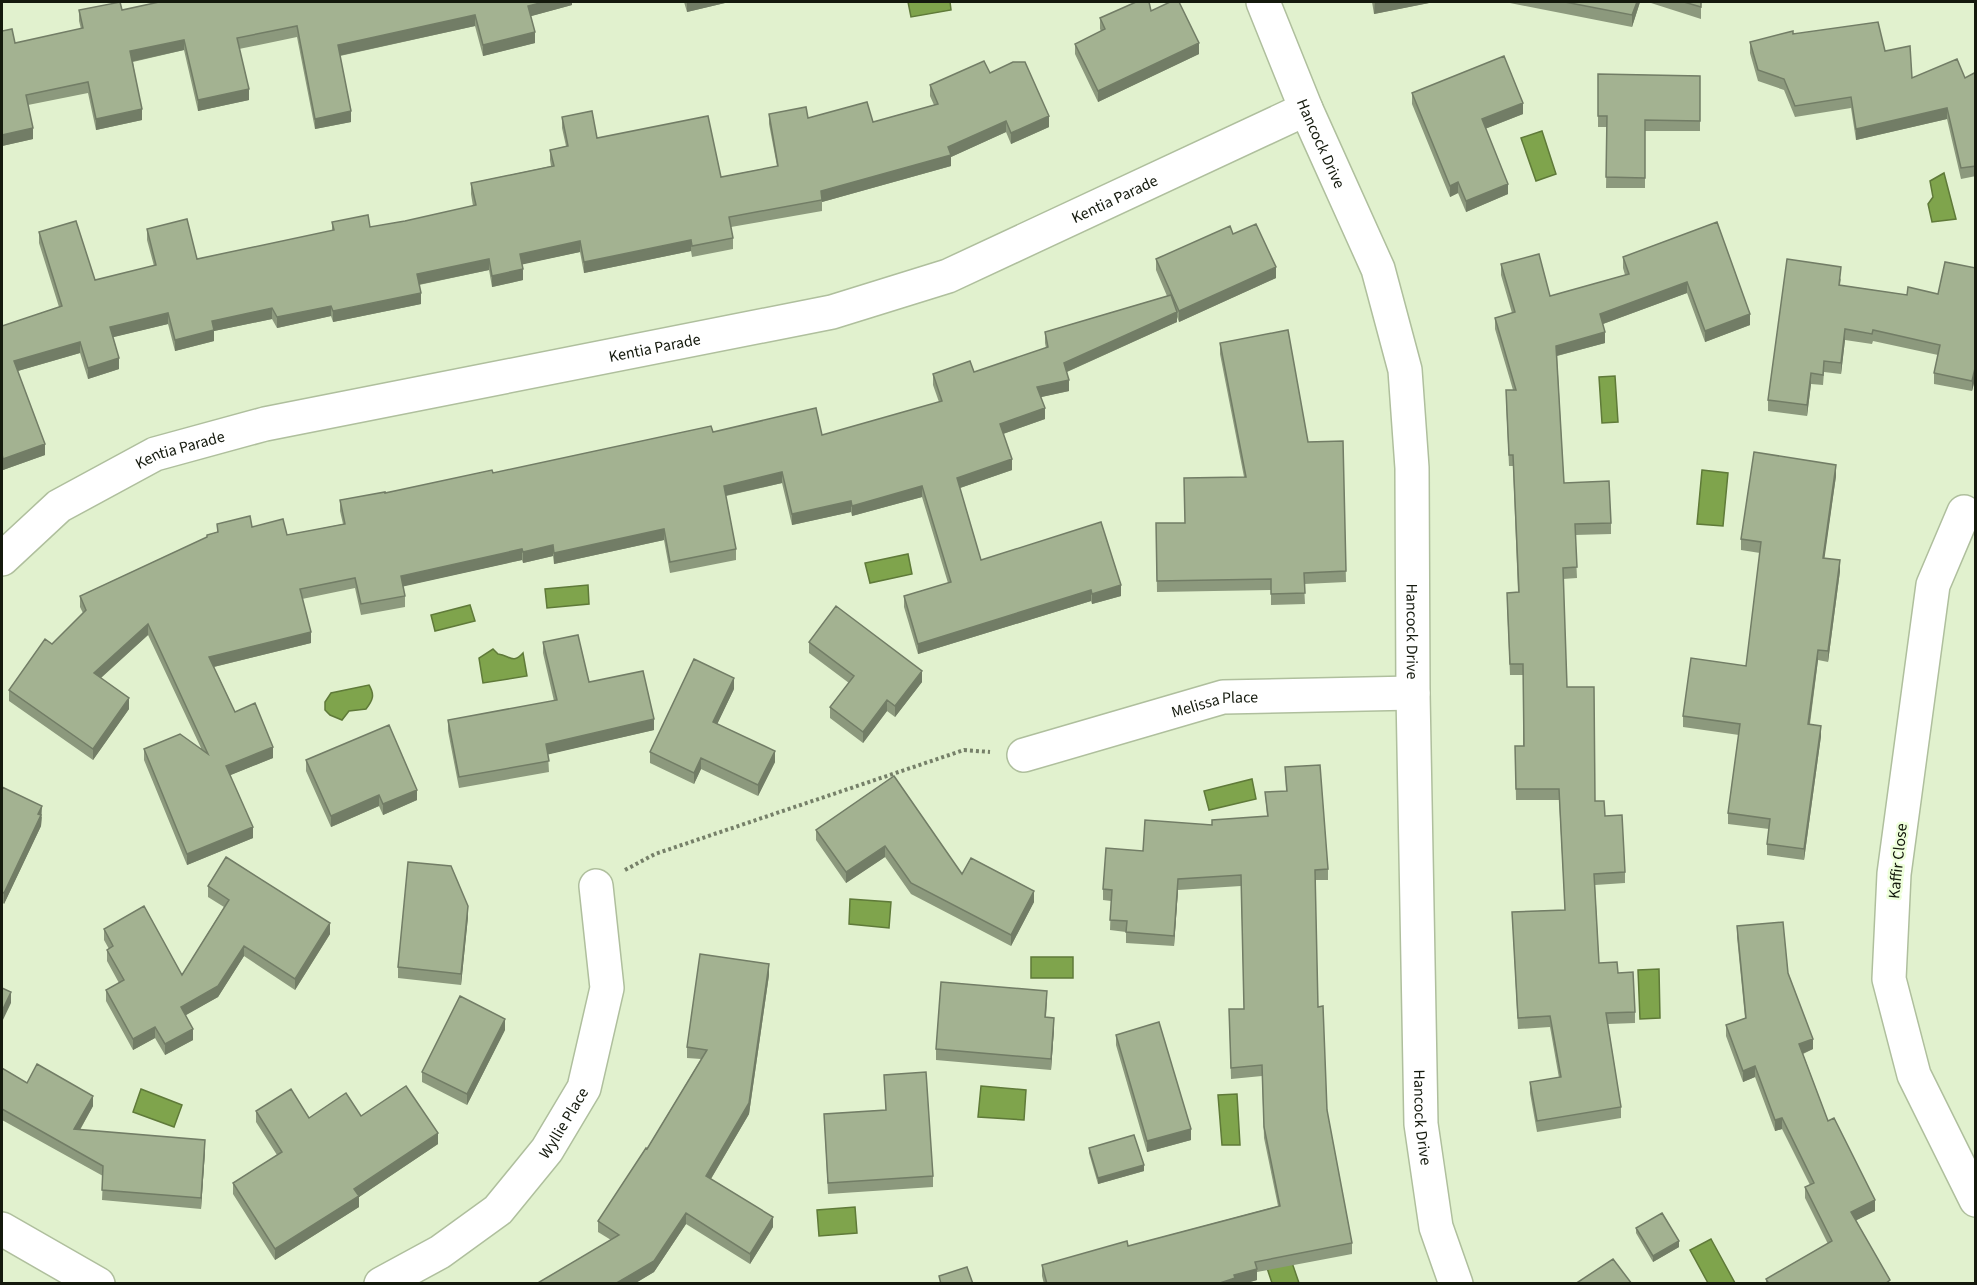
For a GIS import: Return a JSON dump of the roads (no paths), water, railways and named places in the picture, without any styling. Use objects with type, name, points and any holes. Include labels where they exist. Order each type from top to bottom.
[{"type":"street","name":"Hancock Drive","points":[[1263,2],[1306,109],[1378,268],[1405,370],[1412,468],[1413,693],[1421,1124],[1437,1227],[1456,1284]]},
{"type":"street","name":"Kentia Parade","points":[[2,559],[59,506],[155,454],[265,424],[832,312],[948,276],[1306,109]]},
{"type":"street","name":"Kaffir Close","points":[[1964,512],[1933,585],[1894,874],[1889,979],[1914,1075],[1976,1200]]},
{"type":"street","name":"Melissa Place","points":[[1024,755],[1223,697],[1413,693]]},
{"type":"street","name":"Wyllie Place","points":[[381,1284],[440,1252],[498,1210],[547,1150],[584,1088],[607,988],[596,886]]},
{"type":"street","points":[[2,1229],[98,1284]]}]
